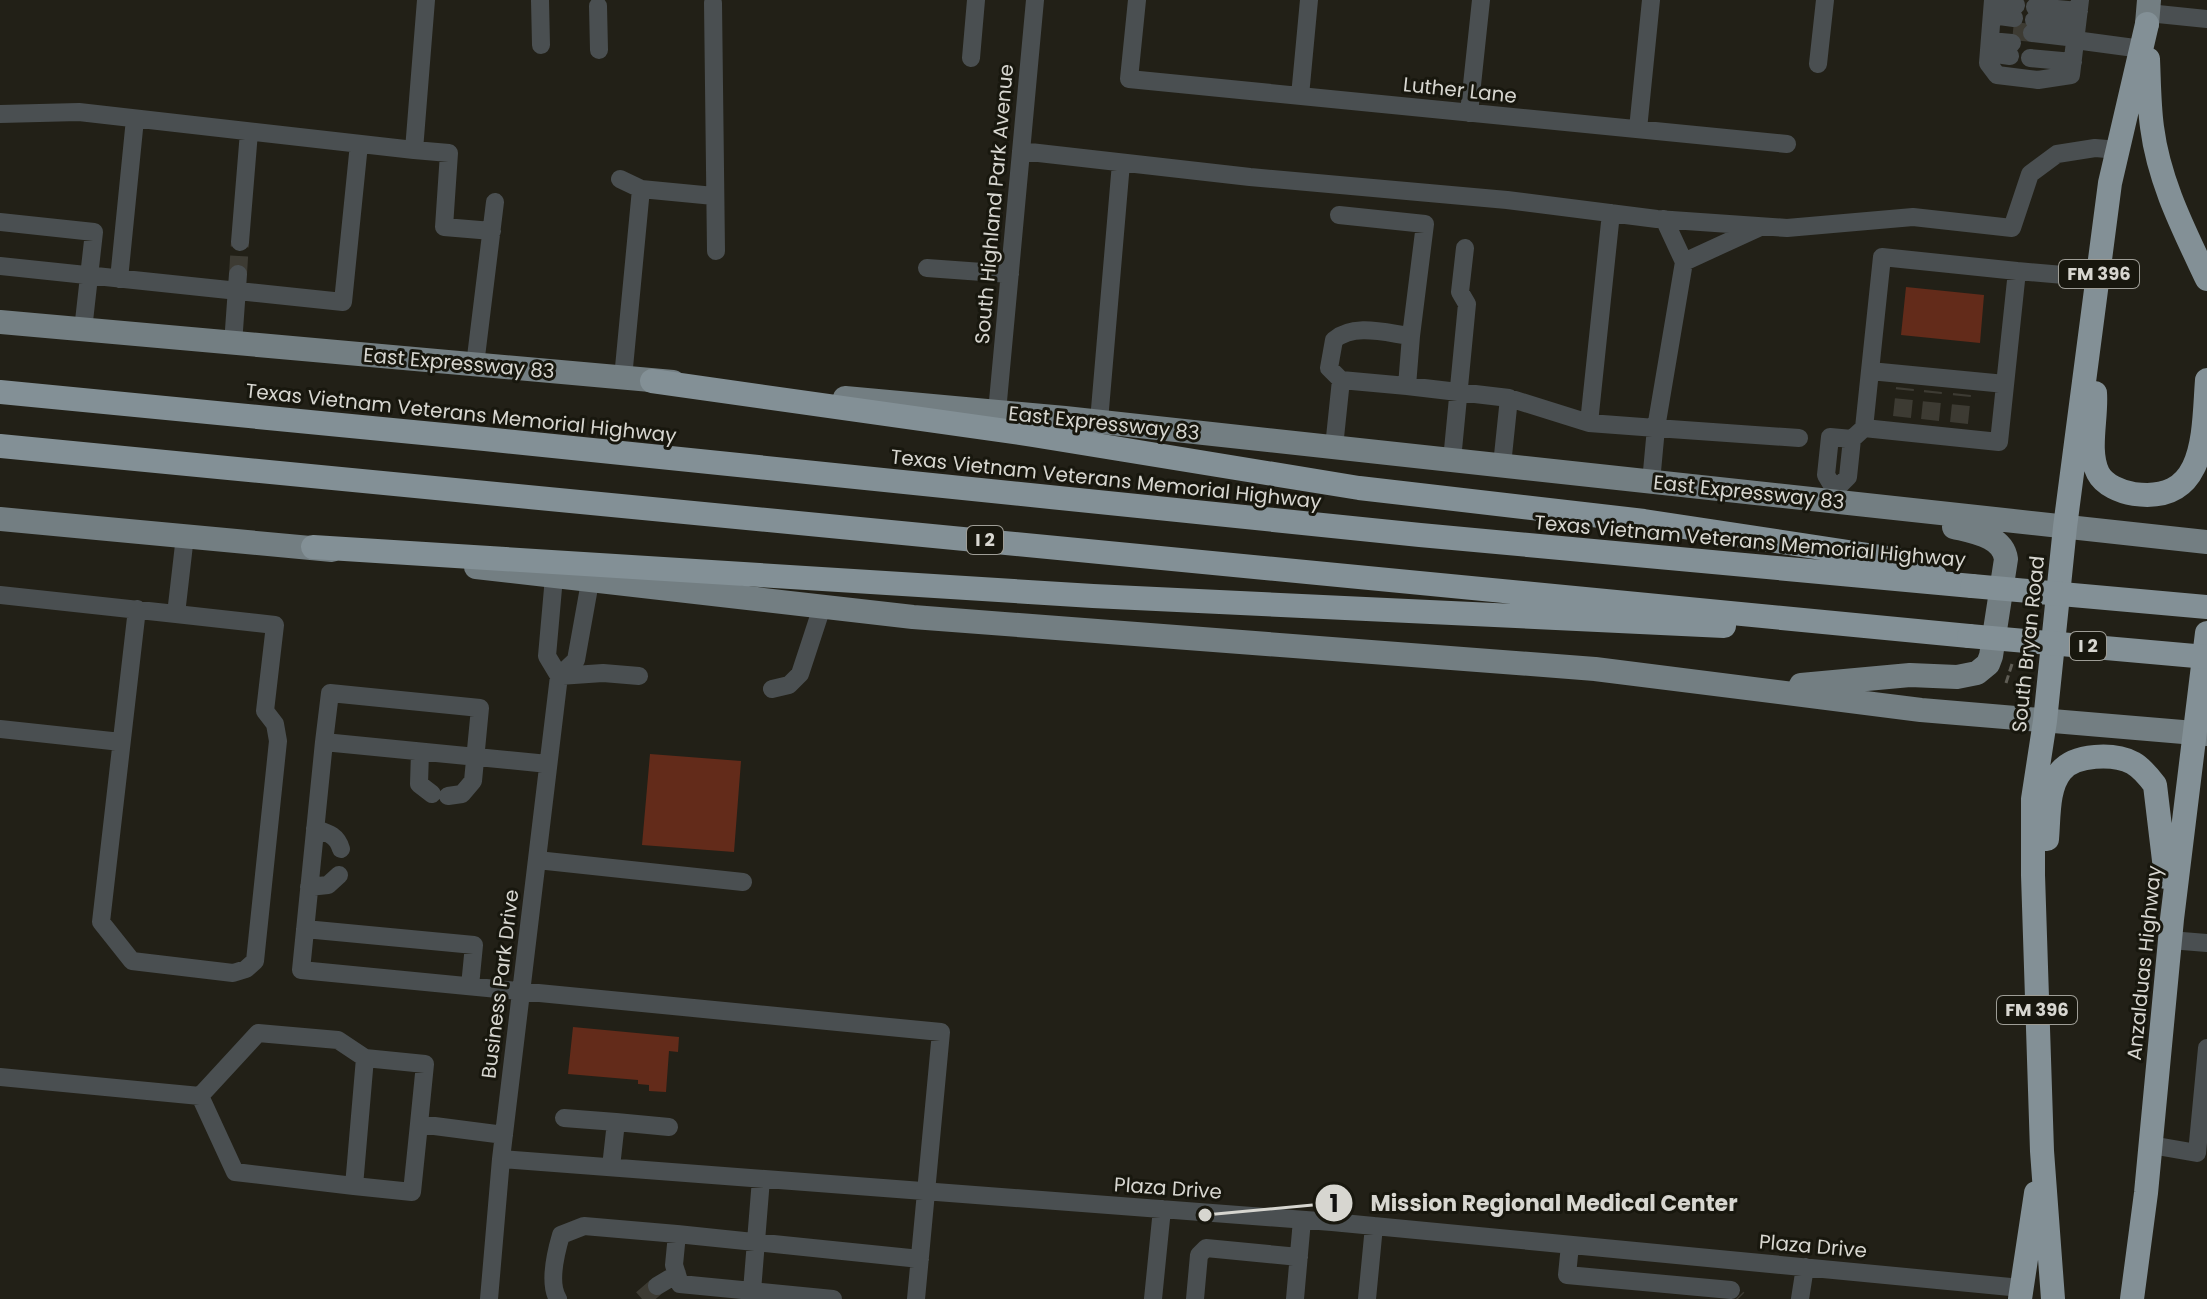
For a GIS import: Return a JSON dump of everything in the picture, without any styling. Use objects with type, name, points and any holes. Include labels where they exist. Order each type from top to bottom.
[{"type":"highway","name":"South Bryan Road","points":[[2053,1299],[2042,1151],[2033,799],[2110,183],[2148,12]]},
{"type":"highway","points":[[2148,12],[2151,126],[2160,169],[2175,213],[2207,279]]},
{"type":"highway","points":[[2091,335],[2097,408],[2094,455],[2098,474],[2110,486],[2131,493],[2157,495],[2174,491],[2186,481],[2197,463],[2207,380]]},
{"type":"highway","points":[[652,381],[1034,435],[1359,488],[1644,521],[1901,560],[1962,585]]},
{"type":"highway","name":"Texas Vietnam Veterans Memorial Highway","points":[[0,392],[1420,535],[2207,607]]},
{"type":"highway","name":"I 2","points":[[0,446],[2207,657]]},
{"type":"highway","points":[[313,547],[1093,596],[1657,625],[1892,629]]},
{"type":"highway","name":"Anzalduas Highway","points":[[2132,1299],[2146,1193],[2171,930],[2200,733],[2207,633]]},
{"type":"highway","points":[[2035,931],[2051,794],[2059,773],[2071,762],[2097,757],[2132,762],[2147,773],[2155,785],[2171,930]]},
{"type":"highway","points":[[2020,1294],[2042,1151]]},
{"type":"highway","points":[[2146,1193],[2147,1299]]},
{"type":"main road","name":"East Expressway 83","points":[[0,322],[1099,421],[1651,482],[1835,496],[1879,507],[2207,542]]},
{"type":"main road","points":[[1752,689],[1910,675],[1957,677],[1977,673],[1988,664],[2005,551],[1985,535],[1879,507]]},
{"type":"main road","points":[[0,519],[313,547],[590,582],[913,617],[1595,669],[1921,710],[2200,733]]},
{"type":"street","points":[[414,150],[426,0]]},
{"type":"street","points":[[540,0],[541,45]]},
{"type":"street","points":[[971,58],[976,0]]},
{"type":"street","name":"South Highland Park Avenue","points":[[997,412],[1035,0]]},
{"type":"street","name":"Luther Lane","points":[[1137,0],[1129,79],[1787,144]]},
{"type":"street","points":[[1300,96],[1309,0]]},
{"type":"street","points":[[1469,113],[1481,0]]},
{"type":"street","points":[[1638,129],[1651,0]]},
{"type":"street","points":[[1818,64],[1825,0]]},
{"type":"street","points":[[713,3],[716,251]]},
{"type":"street","points":[[598,6],[599,50]]},
{"type":"street","points":[[2148,12],[2207,19]]},
{"type":"street","points":[[1991,23],[1988,63],[1997,75],[2038,80],[2071,75],[2076,32]]},
{"type":"street","points":[[1991,23],[2013,31],[1991,23]]},
{"type":"street","points":[[2076,32],[2032,33],[2076,32],[2142,49]]},
{"type":"street","points":[[0,114],[79,112],[449,153],[444,227],[492,231]]},
{"type":"street","points":[[119,279],[135,119]]},
{"type":"street","points":[[240,242],[249,132]]},
{"type":"street","points":[[0,266],[119,279],[237,283],[343,302],[359,144]]},
{"type":"street","points":[[1021,151],[1664,219],[1787,228],[1913,217],[2012,228],[2030,174],[2057,154],[2095,148],[2119,150]]},
{"type":"street","points":[[1099,421],[1121,163]]},
{"type":"street","points":[[620,179],[641,189],[714,196]]},
{"type":"street","points":[[623,378],[641,189]]},
{"type":"street","points":[[475,365],[495,202]]},
{"type":"street","points":[[1589,423],[1611,213]]},
{"type":"street","points":[[1339,215],[1425,224],[1407,386]]},
{"type":"street","points":[[1651,482],[1656,428],[1684,262],[1664,219]]},
{"type":"street","points":[[0,222],[94,232],[83,330]]},
{"type":"street","points":[[1684,262],[1763,226]]},
{"type":"street","points":[[1452,460],[1467,304],[1460,292],[1465,248]]},
{"type":"street","points":[[1835,496],[1848,477],[1858,434],[1870,371],[1882,257],[2098,278]]},
{"type":"street","points":[[927,268],[1010,274]]},
{"type":"street","points":[[1858,434],[1901,424],[1958,430],[1999,442],[2017,271]]},
{"type":"street","points":[[233,344],[237,283]]},
{"type":"street","points":[[1411,336],[1354,330],[1343,332],[1334,340],[1329,368],[1341,380],[1509,398],[1589,423],[1799,438]]},
{"type":"street","points":[[1870,371],[1906,381],[1962,387],[2005,384]]},
{"type":"street","points":[[1334,447],[1341,380]]},
{"type":"street","points":[[1502,465],[1509,398]]},
{"type":"street","points":[[176,614],[185,536]]},
{"type":"street","name":"Business Park Drive","points":[[489,1299],[501,1159],[559,676],[547,656],[554,577]]},
{"type":"street","name":"Business Park Drive","points":[[559,676],[576,660],[590,582]]},
{"type":"street","points":[[0,595],[137,609],[275,625],[265,711],[275,724],[278,741],[255,961],[246,969],[233,973],[132,961],[101,922],[137,609]]},
{"type":"street","points":[[772,689],[789,685],[800,674],[822,607]]},
{"type":"street","points":[[559,676],[603,673],[639,676]]},
{"type":"street","points":[[420,752],[419,784],[440,795],[462,794],[473,781],[480,708],[330,693],[301,970],[941,1032],[916,1299]]},
{"type":"street","points":[[0,729],[121,742]]},
{"type":"street","points":[[324,742],[548,764]]},
{"type":"street","points":[[315,829],[333,835],[341,849]]},
{"type":"street","points":[[537,860],[743,882]]},
{"type":"street","points":[[309,887],[328,885],[339,875]]},
{"type":"street","points":[[305,929],[474,945],[470,986]]},
{"type":"street","points":[[2171,930],[2207,943]]},
{"type":"street","points":[[258,1033],[338,1040],[365,1058],[425,1064],[412,1192],[235,1172],[200,1096],[258,1033]]},
{"type":"street","points":[[2151,1145],[2202,1156],[2207,1048]]},
{"type":"street","points":[[354,1186],[365,1058]]},
{"type":"street","points":[[0,1077],[200,1096]]},
{"type":"street","points":[[564,1118],[669,1127]]},
{"type":"street","points":[[611,1167],[616,1122]]},
{"type":"street","points":[[419,1124],[504,1135]]},
{"type":"street","name":"Plaza Drive","points":[[501,1159],[1374,1226],[1805,1267],[2020,1294]]},
{"type":"street","points":[[752,1291],[761,1179]]},
{"type":"street","points":[[1153,1299],[1162,1209]]},
{"type":"street","points":[[1295,1299],[1302,1220]]},
{"type":"street","points":[[558,1299],[553,1292],[561,1235],[584,1226],[920,1259]]},
{"type":"street","points":[[1367,1299],[1374,1226]]},
{"type":"street","points":[[677,1234],[674,1265],[680,1284],[833,1299]]},
{"type":"street","points":[[1570,1245],[1567,1275],[1734,1294],[1736,1261]]},
{"type":"street","points":[[1195,1299],[1199,1255],[1206,1248],[1299,1257]]},
{"type":"street","points":[[1800,1299],[1805,1267]]},
{"type":"street","points":[[657,1286],[677,1274]]},
{"type":"building","points":[[1906,287],[1984,295],[1980,343],[1901,335]]},
{"type":"building","points":[[650,754],[741,761],[734,852],[642,845]]},
{"type":"building","points":[[573,1027],[679,1037],[678,1052],[669,1051],[666,1092],[649,1091],[649,1085],[638,1084],[638,1080],[568,1074]]},
{"type":"tunnel","points":[[2013,31],[2032,33]]},
{"type":"tunnel","points":[[238,274],[240,242]]},
{"type":"tunnel","points":[[1902,417],[1905,388]]},
{"type":"tunnel","points":[[1930,420],[1933,391]]},
{"type":"tunnel","points":[[1959,423],[1962,394]]},
{"type":"tunnel","points":[[642,1299],[657,1286]]},
{"type":"place","name":"Mission Regional Medical Center","points":[[1205,1215]]}]
